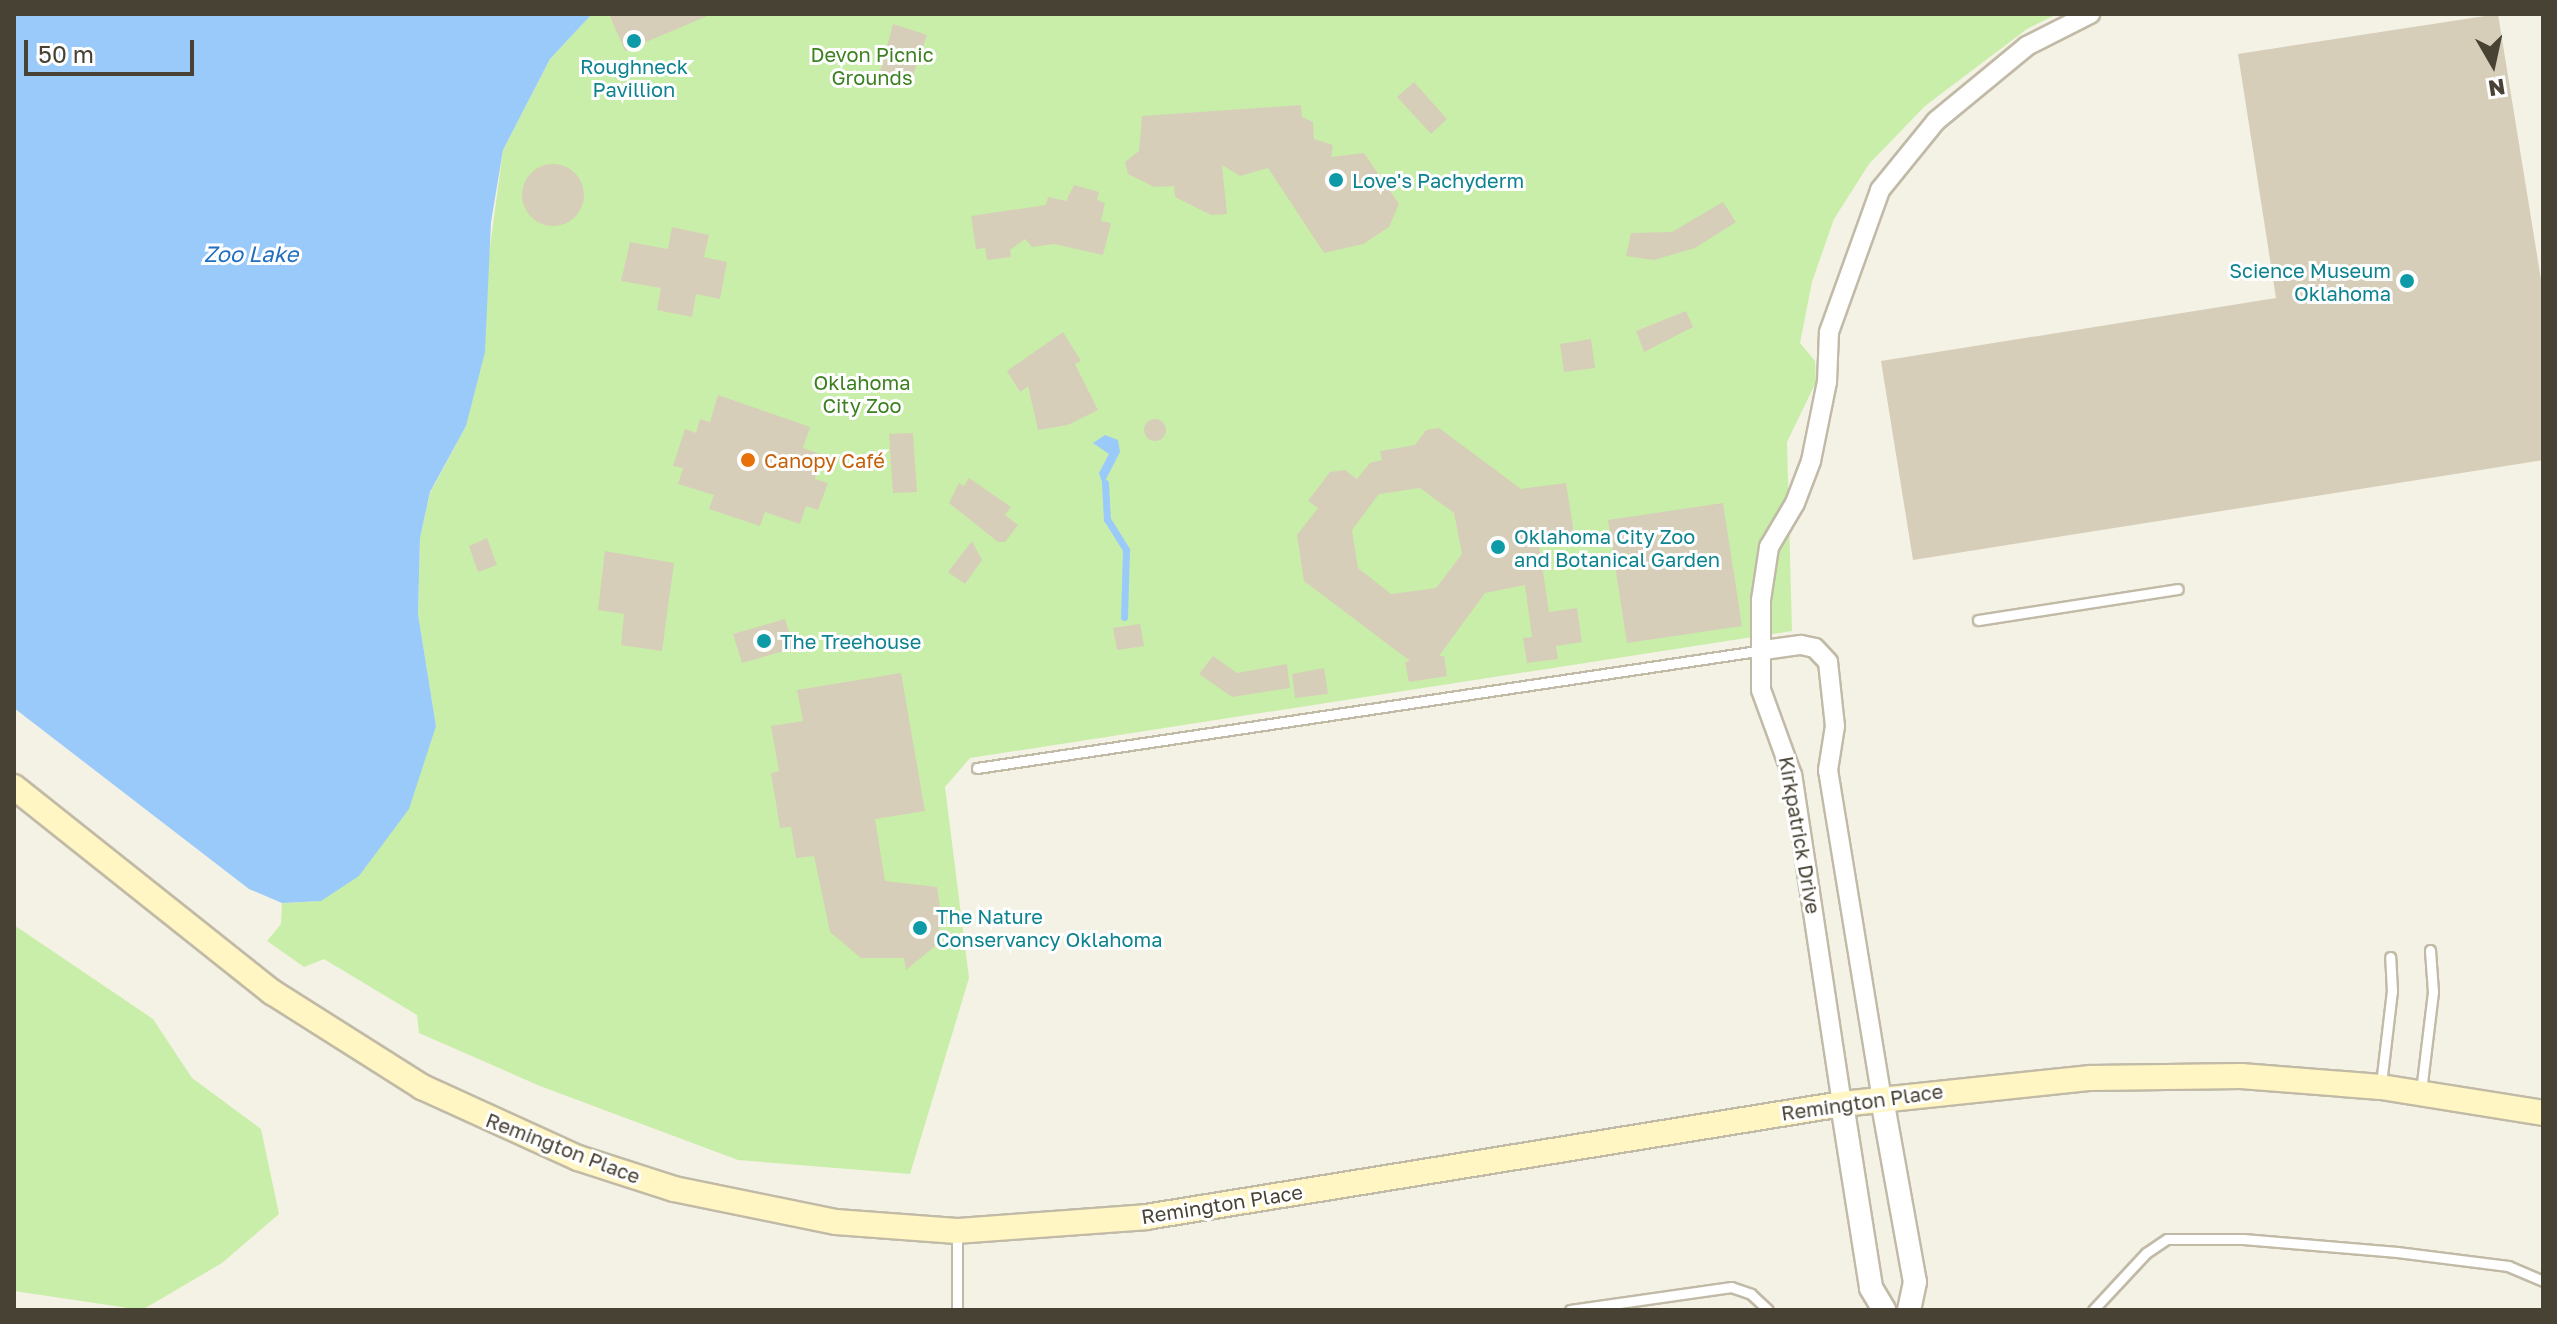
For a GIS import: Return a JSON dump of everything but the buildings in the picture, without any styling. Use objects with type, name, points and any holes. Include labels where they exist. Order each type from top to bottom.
[{"type":"main road","name":"Remington Place","points":[[14,787],[317,1024],[480,1116],[578,1158],[674,1189],[836,1222],[957,1231],[1146,1217],[1842,1104],[2091,1078],[2241,1076],[2421,1091],[2543,1113]]},
{"type":"street","points":[[1764,650],[1761,600],[1769,547],[1795,503],[1811,461],[1827,382],[1829,332],[1880,190],[1926,133],[2027,46],[2090,14]]},
{"type":"street","name":"Kirkpatrick Drive","points":[[1842,1104],[1792,775],[1761,690],[1764,650],[1801,645],[1815,648],[1828,662],[1835,726],[1828,770],[1882,1099]]},
{"type":"street","points":[[1882,1099],[1915,1282],[1909,1310]]},
{"type":"street","points":[[1842,1104],[1871,1288],[1884,1310]]},
{"type":"lane","points":[[1978,620],[2178,589]]},
{"type":"lane","points":[[977,768],[1764,650]]},
{"type":"lane","points":[[2421,1091],[2433,992],[2430,950]]},
{"type":"lane","points":[[2381,1087],[2392,991],[2390,957]]},
{"type":"lane","points":[[957,1231],[957,1310]]},
{"type":"lane","points":[[2093,1310],[2146,1253],[2167,1239],[2243,1239],[2397,1252],[2508,1266],[2543,1281]]},
{"type":"lane","points":[[1570,1310],[1731,1287],[1751,1294],[1768,1310]]},
{"type":"green space","name":"Oklahoma City Zoo","points":[[592,14],[2057,14],[2027,29],[1925,106],[1869,164],[1834,219],[1812,282],[1800,343],[1815,361],[1816,382],[1787,442],[1792,631],[970,758],[945,787],[969,978],[910,1174],[738,1160],[540,1086],[419,1033],[417,1015],[324,959],[304,967],[267,941],[281,924],[282,903],[321,901],[436,726],[418,614],[420,538],[430,493],[466,426],[503,150],[550,59]]},
{"type":"green space","points":[[14,925],[153,1019],[192,1078],[261,1129],[279,1214],[222,1263],[142,1310],[14,1291]]},
{"type":"water","name":"Zoo Lake","points":[[14,14],[592,14],[550,59],[503,150],[491,222],[485,352],[466,426],[430,492],[420,538],[418,614],[436,726],[409,809],[359,876],[321,901],[282,903],[249,889],[14,708]]},
{"type":"water","points":[[1105,435],[1118,440],[1120,452],[1103,485],[1099,473],[1109,454],[1093,443]]},
{"type":"waterway","points":[[1105,483],[1107,519],[1126,550],[1124,617]]},
{"type":"place","name":"Roughneck Pavillion","points":[[634,41]]},
{"type":"place","name":"Love's Pachyderm","points":[[1336,180]]},
{"type":"place","name":"Science Museum Oklahoma","points":[[2407,281]]},
{"type":"place","name":"Canopy Café","points":[[748,460]]},
{"type":"place","name":"Oklahoma City Zoo and Botanical Garden","points":[[1498,547]]},
{"type":"place","name":"The Treehouse","points":[[764,641]]},
{"type":"place","name":"The Nature Conservancy Oklahoma","points":[[920,928]]},
{"type":"park label","name":"Devon Picnic Grounds","points":[[872,66]]}]
